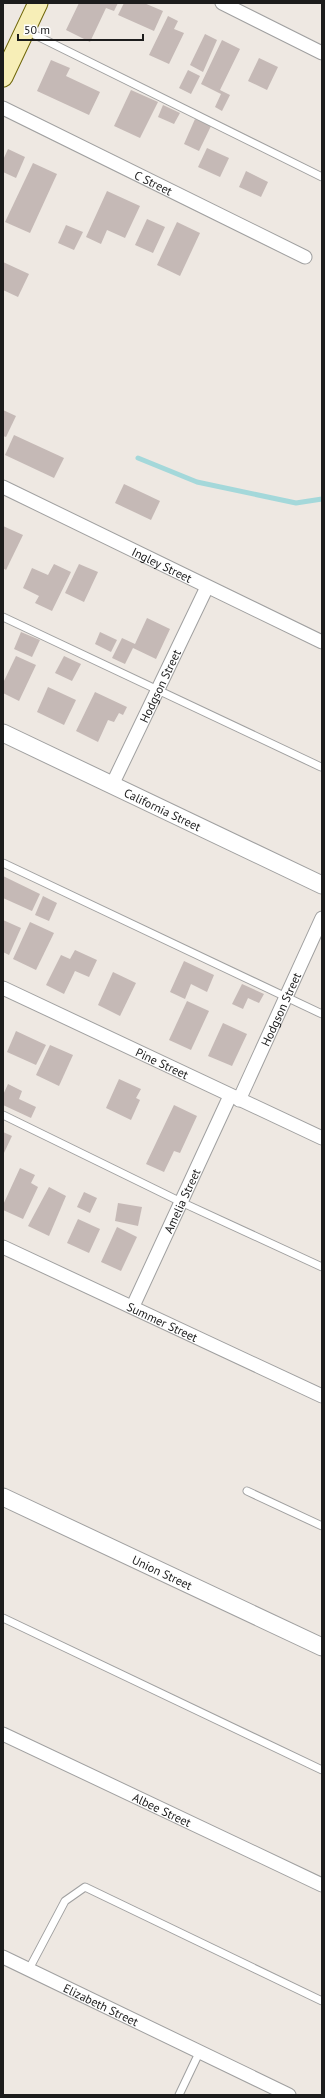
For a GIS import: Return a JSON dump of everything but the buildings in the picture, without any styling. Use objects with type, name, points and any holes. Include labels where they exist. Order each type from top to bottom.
[{"type":"main road","points":[[3,77],[38,3]]},
{"type":"street","points":[[222,3],[322,53]]},
{"type":"street","name":"C Street","points":[[3,108],[305,257]]},
{"type":"street","name":"Ingley Street","points":[[3,487],[322,642]]},
{"type":"street","name":"Hodgson Street","points":[[112,785],[207,587]]},
{"type":"street","name":"California Street","points":[[3,733],[322,885]]},
{"type":"street","name":"Hodgson Street","points":[[235,1098],[286,998],[322,918]]},
{"type":"street","name":"Pine Street","points":[[3,988],[322,1138]]},
{"type":"street","name":"Amelia Street","points":[[133,1306],[181,1202],[235,1098]]},
{"type":"street","name":"Summer Street","points":[[3,1247],[133,1306],[322,1396]]},
{"type":"street","name":"Union Street","points":[[3,1497],[322,1647]]},
{"type":"street","name":"Albee Street","points":[[3,1734],[322,1885]]},
{"type":"street","name":"Elizabeth Street","points":[[3,1957],[199,2053],[289,2095]]},
{"type":"lane","points":[[25,30],[322,177]]},
{"type":"lane","points":[[3,617],[157,691],[321,767]]},
{"type":"lane","points":[[3,864],[322,1014]]},
{"type":"lane","points":[[3,1115],[181,1202],[322,1267]]},
{"type":"lane","points":[[247,1491],[322,1526]]},
{"type":"lane","points":[[3,1618],[322,1770]]},
{"type":"lane","points":[[30,1969],[66,1902],[85,1887],[322,2000]]},
{"type":"lane","points":[[179,2095],[199,2053]]},
{"type":"waterway","points":[[138,458],[197,482],[296,503],[322,499]]}]
